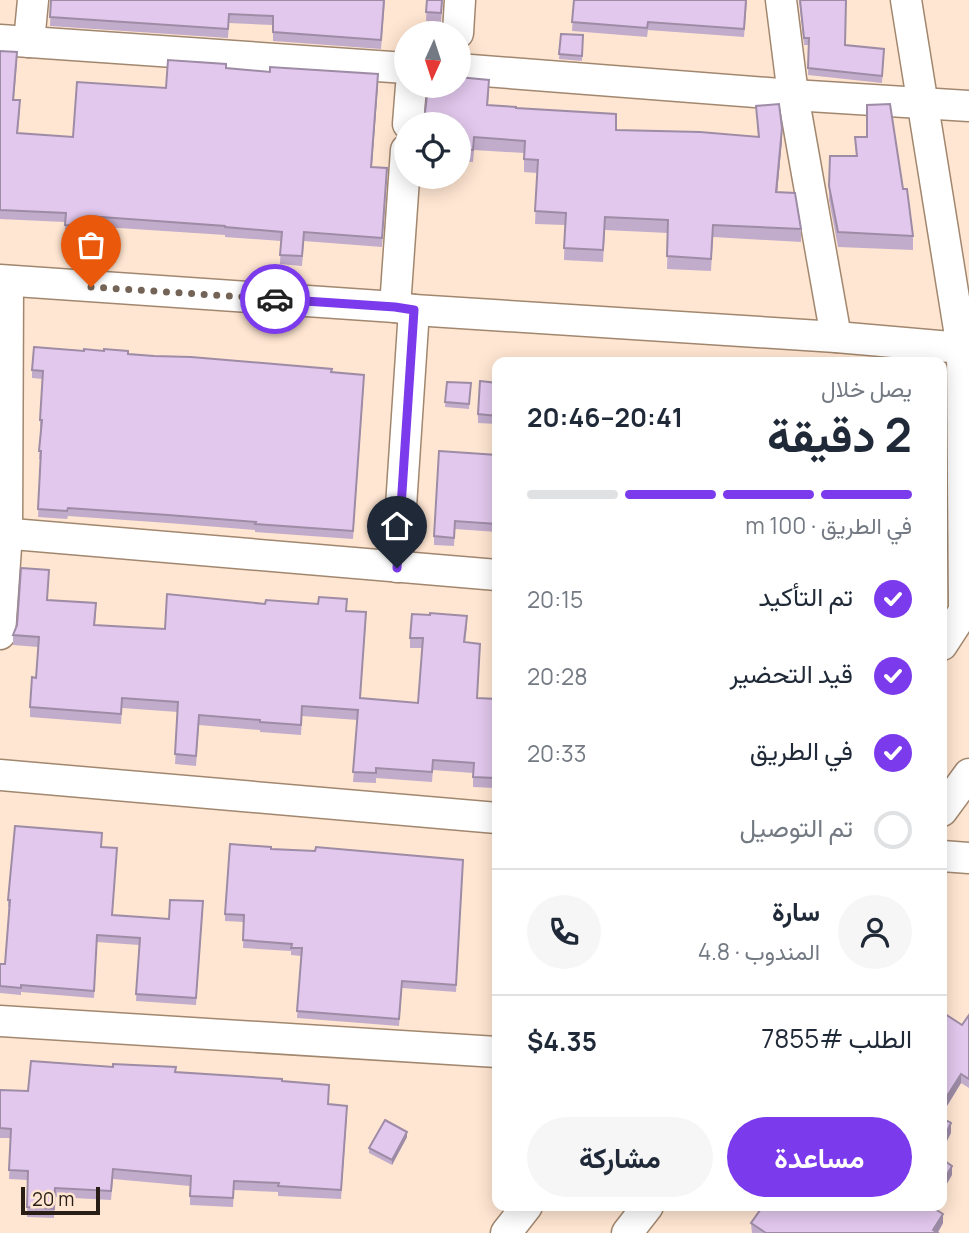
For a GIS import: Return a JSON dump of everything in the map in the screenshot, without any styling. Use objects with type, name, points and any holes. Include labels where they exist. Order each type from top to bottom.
[{"type":"street","points":[[33,0],[14,41],[394,67]]},
{"type":"street","points":[[459,21],[460,0]]},
{"type":"street","points":[[781,0],[793,95],[836,337]]},
{"type":"street","points":[[906,0],[962,348],[958,611],[947,634]]},
{"type":"street","points":[[471,70],[969,106]]},
{"type":"street","points":[[397,568],[406,189]]},
{"type":"street","points":[[0,634],[4,281],[836,337],[962,348]]},
{"type":"street","points":[[3,533],[492,575]]},
{"type":"street","points":[[947,804],[969,774]]},
{"type":"street","points":[[0,775],[492,818]]},
{"type":"street","points":[[947,856],[969,858]]},
{"type":"street","points":[[0,1021],[492,1052]]},
{"type":"street","points":[[506,1233],[523,1211]]},
{"type":"street","points":[[627,1233],[644,1211]]},
{"type":"building","points":[[51,0],[384,0],[381,40],[273,32],[273,16],[229,14],[228,29],[50,17]]},
{"type":"building","points":[[427,0],[442,0],[441,13],[426,12]]},
{"type":"building","points":[[574,0],[746,0],[744,29],[648,22],[647,28],[572,22]]},
{"type":"building","points":[[800,0],[846,0],[845,45],[884,49],[882,76],[808,68],[809,38],[804,38]]},
{"type":"building","points":[[561,34],[583,35],[582,56],[559,54]]},
{"type":"building","points":[[0,51],[17,52],[13,100],[20,100],[17,133],[73,137],[77,82],[166,88],[168,60],[226,64],[226,68],[270,72],[270,67],[378,74],[371,167],[387,168],[382,238],[304,232],[302,256],[280,255],[282,232],[88,216],[87,226],[65,225],[66,213],[0,210]]},
{"type":"building","points":[[471,78],[489,80],[487,105],[616,114],[616,130],[700,132],[759,137],[756,106],[779,104],[782,128],[776,192],[795,193],[801,229],[713,225],[711,259],[667,256],[668,220],[605,217],[603,250],[564,248],[566,213],[535,211],[538,160],[524,159],[525,141],[474,137],[471,150],[471,112],[425,112],[427,98],[471,98]]},
{"type":"building","points":[[890,104],[903,189],[907,189],[913,236],[838,232],[829,186],[830,156],[857,156],[855,137],[867,137],[867,105]]},
{"type":"building","points":[[34,347],[128,351],[128,354],[332,369],[331,372],[364,375],[353,531],[68,508],[67,511],[38,509],[43,371],[32,370]]},
{"type":"building","points":[[480,381],[492,382],[492,415],[478,414]]},
{"type":"building","points":[[447,382],[471,383],[469,404],[445,402]]},
{"type":"building","points":[[439,451],[492,455],[492,524],[455,521],[454,538],[434,536]]},
{"type":"building","points":[[21,568],[49,570],[47,600],[96,603],[94,625],[165,629],[167,594],[265,604],[266,600],[318,604],[319,597],[347,599],[346,611],[366,612],[360,698],[418,703],[423,638],[410,638],[412,614],[467,616],[464,642],[480,644],[477,698],[492,699],[492,778],[473,777],[474,763],[433,760],[432,772],[376,768],[376,773],[353,772],[358,710],[302,706],[301,725],[199,715],[196,756],[175,754],[178,702],[122,698],[121,714],[30,707],[32,677],[36,678],[39,637],[13,635],[17,625]]},
{"type":"building","points":[[15,826],[102,833],[101,847],[117,848],[112,915],[169,919],[170,900],[203,901],[196,998],[136,994],[140,938],[97,935],[94,991],[21,985],[21,988],[0,986],[0,964],[5,964]]},
{"type":"building","points":[[230,844],[315,851],[316,847],[463,860],[456,985],[402,981],[399,1019],[297,1011],[302,948],[291,948],[292,944],[243,940],[244,915],[225,914]]},
{"type":"building","points":[[947,1015],[962,1025],[969,1015],[969,1079],[961,1074],[947,1096]]},
{"type":"building","points":[[31,1061],[113,1067],[113,1064],[176,1067],[175,1072],[329,1085],[328,1104],[347,1106],[341,1190],[234,1181],[233,1198],[190,1196],[191,1176],[113,1169],[111,1191],[55,1188],[54,1209],[27,1207],[28,1171],[9,1170],[11,1129],[0,1128],[0,1090],[28,1091]]},
{"type":"building","points":[[385,1120],[407,1132],[392,1160],[369,1148]]},
{"type":"building","points":[[759,1211],[938,1211],[943,1214],[933,1230],[938,1233],[766,1233],[751,1223]]},
{"type":"way so far","points":[[91,287],[275,299]]},
{"type":"route","points":[[275,299],[414,310],[397,568]]}]
